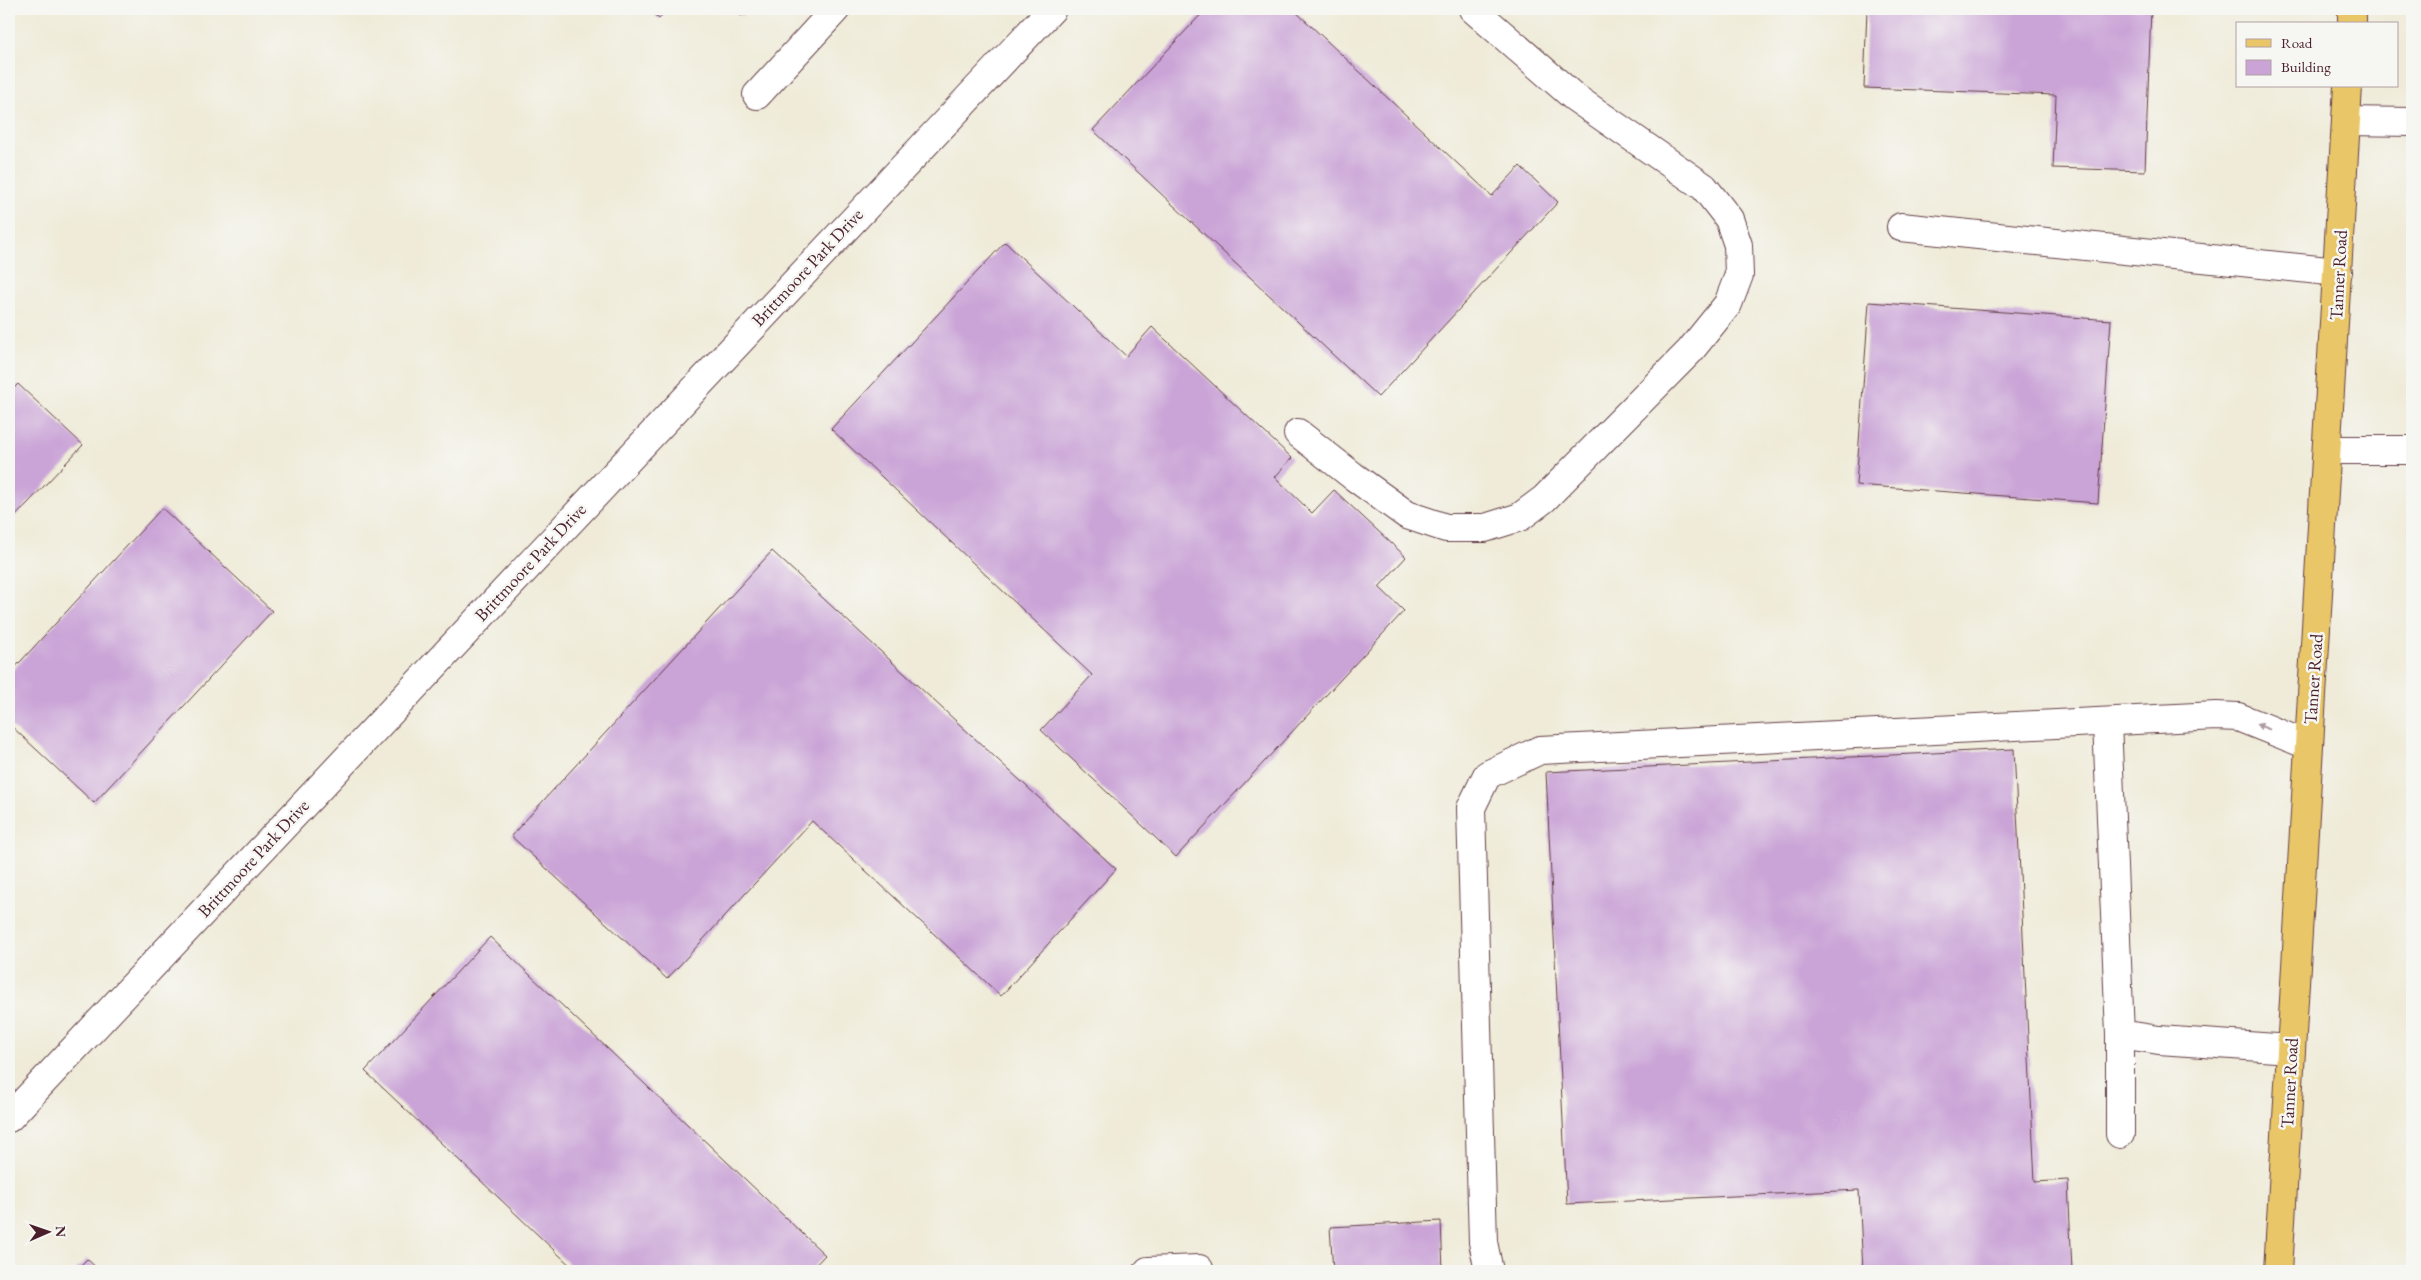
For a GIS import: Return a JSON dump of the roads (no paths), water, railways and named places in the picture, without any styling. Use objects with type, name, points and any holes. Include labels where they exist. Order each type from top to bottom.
[{"type":"main road","points":[[2352,9],[2352,22]]},
{"type":"main road","name":"Tanner Road","points":[[2278,1271],[2348,88]]},
{"type":"street","points":[[757,95],[836,9]]},
{"type":"street","name":"Brittmoore Park Drive","points":[[9,1118],[1052,9]]},
{"type":"street","points":[[1298,433],[1407,515],[1446,528],[1485,528],[1520,517],[1544,499],[1690,351],[1728,304],[1739,275],[1738,245],[1729,219],[1704,187],[1574,97],[1473,9]]},
{"type":"street","points":[[2346,121],[2412,122]]},
{"type":"street","points":[[1900,227],[2338,272]]},
{"type":"street","points":[[2327,450],[2412,450]]},
{"type":"street","points":[[1489,1271],[1484,1242],[1471,808],[1487,775],[1540,750],[2238,717],[2308,744]]},
{"type":"street","points":[[2107,722],[2120,1034],[2120,1134]]},
{"type":"street","points":[[2120,1034],[2159,1040],[2291,1049]]},
{"type":"street","points":[[1148,1271],[1199,1268],[1199,1271]]}]
